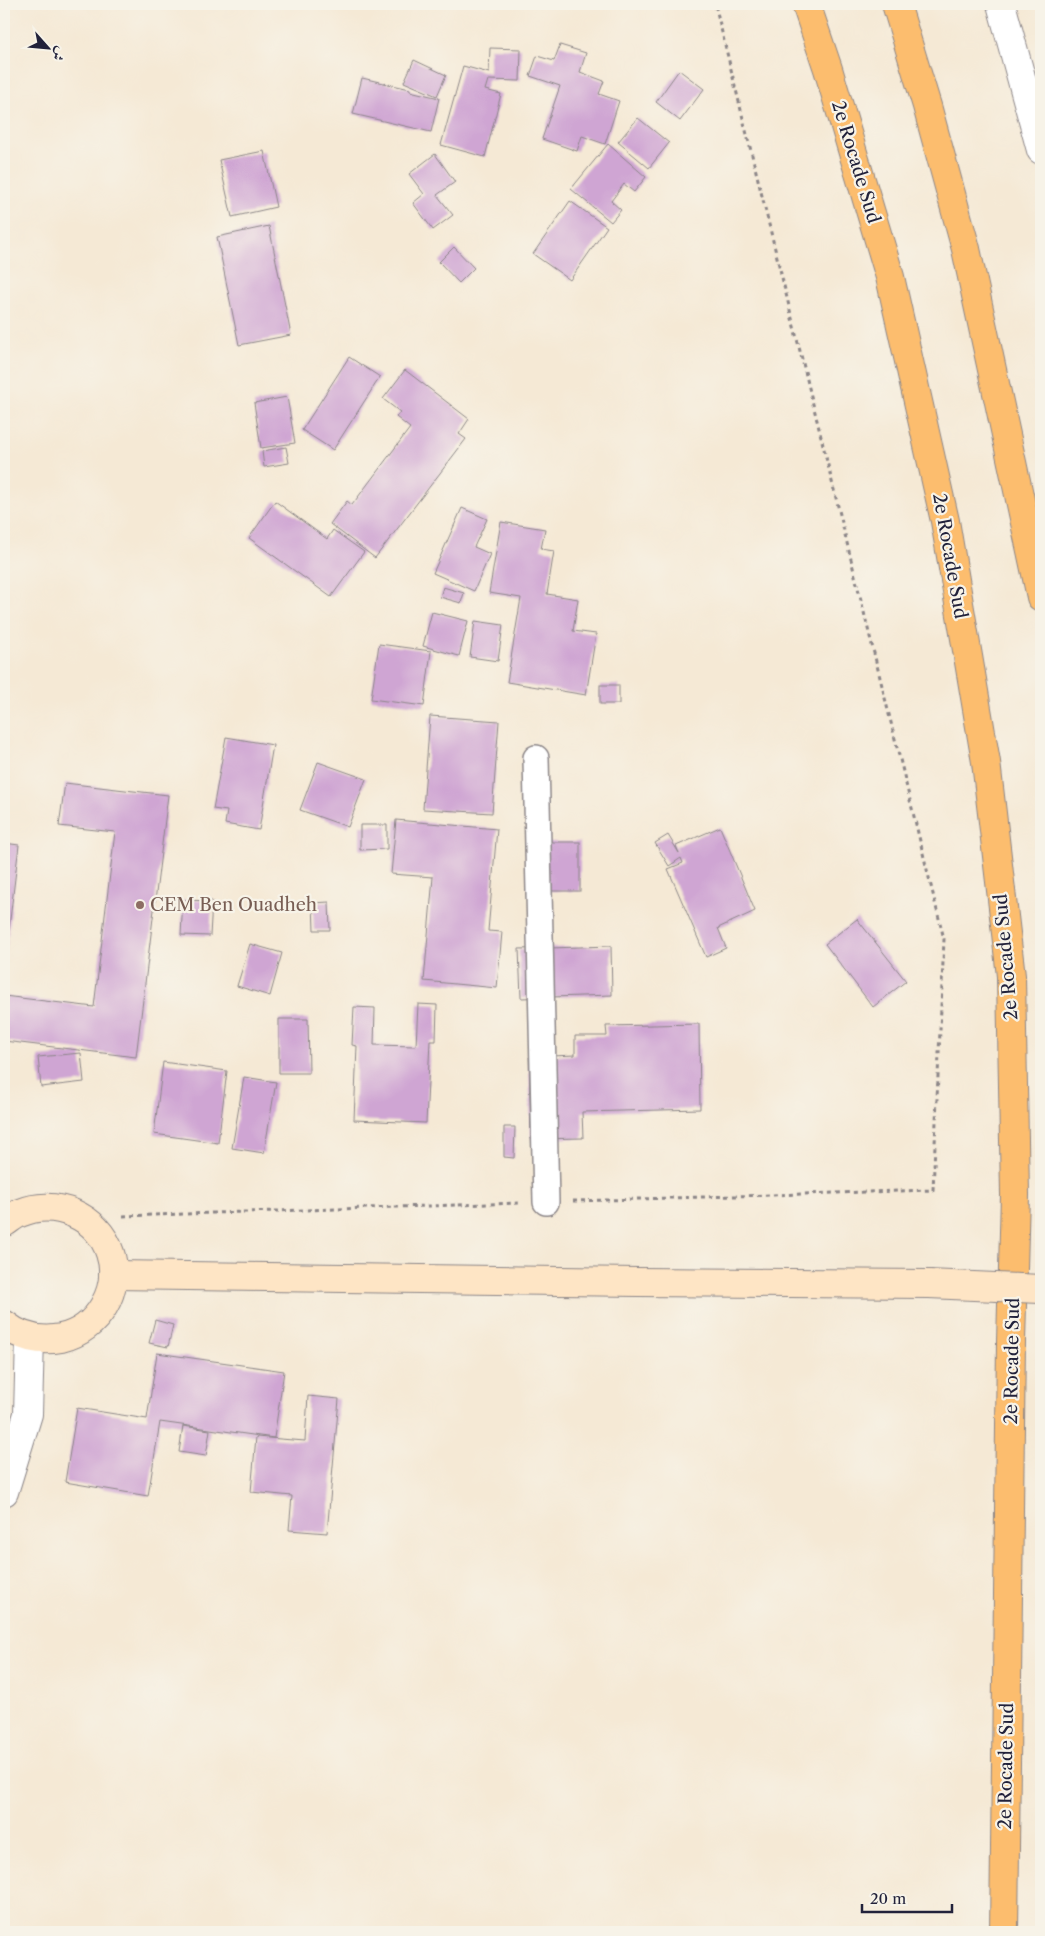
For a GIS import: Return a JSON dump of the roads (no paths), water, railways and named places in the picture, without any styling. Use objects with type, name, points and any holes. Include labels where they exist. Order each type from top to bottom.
[{"type":"highway","name":"2e Rocade Sud","points":[[806,4],[828,69],[890,277],[945,520],[986,762],[1011,976],[1015,1195],[1004,1932]]},
{"type":"highway","points":[[896,4],[927,106],[966,249],[1041,597]]},
{"type":"main road","points":[[4,1223],[19,1213],[40,1207],[62,1209],[83,1217],[99,1233],[110,1253],[113,1275],[110,1295],[101,1312],[87,1326],[70,1336],[50,1340],[30,1338],[12,1331],[4,1324]]},
{"type":"main road","points":[[113,1275],[929,1284],[1041,1289]]},
{"type":"street","points":[[1001,4],[1041,150]]},
{"type":"street","points":[[536,758],[546,1202]]},
{"type":"street","points":[[4,1492],[28,1414],[30,1338]]},
{"type":"place","name":"CEM Ben Ouadheh","points":[[140,905]]}]
